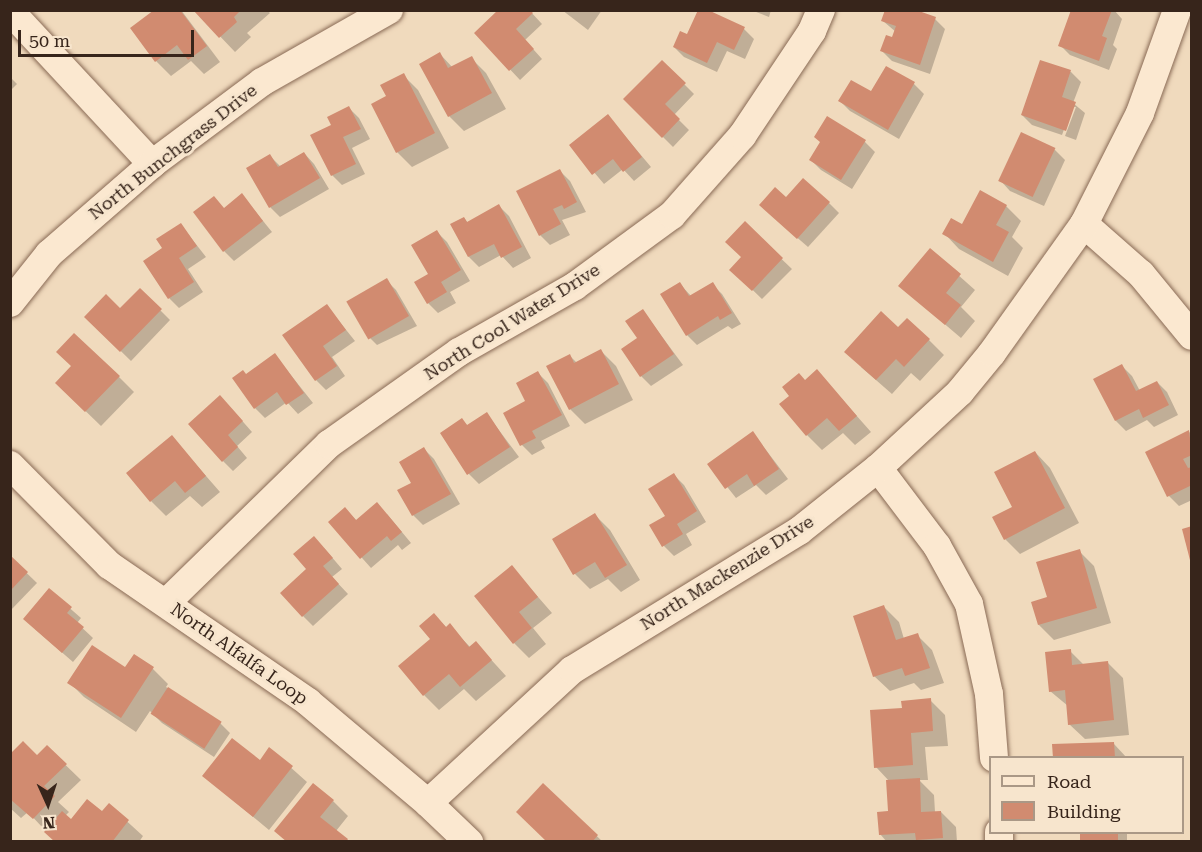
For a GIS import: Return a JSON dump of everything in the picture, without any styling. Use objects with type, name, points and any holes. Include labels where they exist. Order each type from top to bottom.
[{"type":"street","points":[[10,10],[152,164]]},
{"type":"street","name":"North Bunchgrass Drive","points":[[10,303],[49,254],[152,164],[262,82],[389,10]]},
{"type":"street","name":"North Cool Water Drive","points":[[166,603],[329,444],[459,352],[574,286],[672,215],[742,136],[813,31],[821,10]]},
{"type":"street","name":"North Mackenzie Drive","points":[[428,803],[572,670],[799,531],[878,468],[960,392],[992,352],[1084,224],[1140,113],[1177,10]]},
{"type":"street","points":[[1084,224],[1141,274],[1191,336]]},
{"type":"street","name":"North Alfalfa Loop","points":[[10,465],[109,565],[308,702],[428,803],[469,842]]},
{"type":"street","points":[[878,468],[937,546],[969,604],[989,694],[993,756]]},
{"type":"building","points":[[154,10],[180,10],[207,46],[188,60],[177,45],[155,62],[130,28]]},
{"type":"building","points":[[193,10],[241,10],[234,17],[237,22],[219,38]]},
{"type":"building","points":[[498,10],[530,10],[533,13],[516,29],[534,49],[509,71],[474,33]]},
{"type":"building","points":[[698,10],[708,10],[745,27],[734,50],[717,42],[707,63],[673,47],[680,31],[687,34]]},
{"type":"building","points":[[885,10],[916,10],[936,17],[920,65],[880,51],[886,35],[892,37],[896,26],[881,21]]},
{"type":"building","points":[[1071,10],[1112,10],[1102,36],[1107,38],[1099,61],[1058,46]]},
{"type":"building","points":[[440,52],[448,68],[472,56],[492,93],[448,117],[419,64]]},
{"type":"building","points":[[662,60],[686,83],[665,104],[680,119],[662,138],[623,99]]},
{"type":"building","points":[[1040,60],[1071,70],[1062,97],[1076,102],[1066,131],[1021,115]]},
{"type":"building","points":[[886,66],[915,82],[888,130],[838,101],[851,80],[871,91]]},
{"type":"building","points":[[404,73],[435,133],[396,153],[371,104],[386,96],[380,85]]},
{"type":"building","points":[[349,106],[361,129],[343,137],[356,164],[331,176],[310,135],[331,125],[327,117]]},
{"type":"building","points":[[608,114],[642,157],[623,172],[613,159],[592,175],[569,145]]},
{"type":"building","points":[[827,116],[866,140],[841,180],[809,160],[820,142],[814,137]]},
{"type":"building","points":[[1021,132],[1055,148],[1033,197],[998,181]]},
{"type":"building","points":[[304,152],[320,178],[269,208],[246,168],[270,154],[278,167]]},
{"type":"building","points":[[560,169],[577,202],[564,209],[562,205],[553,209],[561,224],[539,236],[516,191]]},
{"type":"building","points":[[803,178],[830,202],[797,239],[759,205],[775,187],[786,197]]},
{"type":"building","points":[[980,190],[1007,205],[996,225],[1009,232],[993,262],[942,234],[951,218],[962,224]]},
{"type":"building","points":[[242,193],[263,221],[223,252],[193,212],[214,196],[224,208]]},
{"type":"building","points":[[499,204],[522,247],[501,258],[494,244],[468,257],[450,224],[464,217],[467,222]]},
{"type":"building","points":[[745,221],[783,258],[752,291],[729,270],[741,257],[725,242]]},
{"type":"building","points":[[181,223],[197,246],[179,258],[194,282],[168,299],[143,261],[162,248],[156,239]]},
{"type":"building","points":[[437,230],[461,270],[441,282],[447,292],[427,304],[414,282],[428,274],[411,245]]},
{"type":"building","points":[[930,248],[961,274],[946,293],[961,305],[945,325],[898,286]]},
{"type":"building","points":[[387,278],[409,316],[368,340],[346,302]]},
{"type":"building","points":[[680,282],[689,296],[713,282],[732,313],[720,320],[718,316],[686,336],[660,294]]},
{"type":"building","points":[[140,288],[162,309],[120,352],[84,317],[106,294],[120,308]]},
{"type":"building","points":[[327,304],[346,330],[323,346],[337,366],[315,381],[282,335]]},
{"type":"building","points":[[643,309],[674,354],[640,377],[621,349],[637,338],[625,321]]},
{"type":"building","points":[[881,311],[898,327],[907,318],[930,339],[904,367],[896,359],[876,380],[844,352]]},
{"type":"building","points":[[74,333],[120,376],[85,412],[55,383],[71,366],[56,352]]},
{"type":"building","points":[[601,349],[619,384],[569,410],[546,366],[570,354],[574,363]]},
{"type":"building","points":[[275,353],[304,393],[286,405],[277,392],[254,409],[232,378],[243,370],[246,374]]},
{"type":"building","points":[[1122,364],[1136,391],[1157,381],[1169,405],[1143,418],[1139,409],[1115,421],[1093,379]]},
{"type":"building","points":[[817,369],[857,416],[839,431],[827,418],[806,436],[779,404],[789,396],[782,387],[799,373],[805,380]]},
{"type":"building","points":[[538,371],[562,415],[532,431],[536,438],[520,446],[503,413],[525,401],[516,383]]},
{"type":"building","points":[[220,395],[243,421],[228,435],[238,447],[222,462],[188,424]]},
{"type":"building","points":[[487,412],[510,447],[467,475],[440,433],[462,418],[467,425]]},
{"type":"building","points":[[1189,430],[1192,455],[1183,459],[1188,468],[1192,467],[1192,485],[1167,497],[1145,452]]},
{"type":"building","points":[[753,431],[779,469],[754,486],[747,474],[725,489],[707,464]]},
{"type":"building","points":[[172,435],[206,476],[185,493],[175,481],[150,502],[126,473]]},
{"type":"building","points":[[424,447],[451,494],[412,516],[397,490],[411,483],[399,462]]},
{"type":"building","points":[[1035,451],[1065,508],[1004,540],[992,517],[1012,507],[994,472]]},
{"type":"building","points":[[674,473],[697,511],[677,524],[683,534],[662,547],[649,525],[665,516],[648,489]]},
{"type":"building","points":[[377,502],[402,532],[391,541],[387,536],[360,559],[328,522],[345,507],[356,520]]},
{"type":"building","points":[[595,513],[627,565],[605,578],[595,562],[573,575],[552,539]]},
{"type":"building","points":[[1192,526],[1192,564],[1191,564],[1182,529]]},
{"type":"building","points":[[314,536],[333,558],[323,566],[339,584],[302,617],[280,593],[306,569],[293,554]]},
{"type":"building","points":[[1080,549],[1097,608],[1038,625],[1031,602],[1047,597],[1036,562]]},
{"type":"building","points":[[10,555],[28,572],[10,591]]},
{"type":"building","points":[[512,565],[538,597],[519,612],[532,628],[513,644],[474,596]]},
{"type":"building","points":[[49,588],[72,607],[67,613],[84,627],[62,653],[23,619]]},
{"type":"building","points":[[884,605],[896,640],[918,633],[930,668],[905,676],[902,668],[873,677],[853,616]]},
{"type":"building","points":[[434,613],[446,627],[450,623],[469,647],[476,641],[492,660],[460,687],[449,674],[423,696],[398,666],[430,639],[419,626]]},
{"type":"building","points":[[92,645],[125,667],[134,654],[154,667],[121,718],[67,683]]},
{"type":"building","points":[[1071,649],[1072,665],[1108,661],[1114,720],[1068,725],[1065,690],[1049,692],[1045,652]]},
{"type":"building","points":[[168,687],[222,722],[204,749],[151,714]]},
{"type":"building","points":[[931,698],[933,731],[911,733],[913,765],[874,768],[870,710],[902,708],[901,701]]},
{"type":"building","points":[[232,738],[260,760],[269,747],[293,766],[253,817],[202,776]]},
{"type":"building","points":[[23,741],[37,755],[47,745],[67,764],[44,786],[55,796],[33,819],[10,799],[10,754]]},
{"type":"building","points":[[1114,742],[1115,756],[1053,756],[1052,744]]},
{"type":"building","points":[[920,778],[921,812],[941,811],[943,838],[916,840],[915,833],[879,835],[877,812],[888,811],[886,780]]},
{"type":"building","points":[[313,783],[334,800],[320,817],[348,839],[346,842],[287,842],[274,831]]},
{"type":"building","points":[[543,783],[598,835],[592,842],[547,842],[516,812]]},
{"type":"building","points":[[87,799],[102,811],[109,803],[129,820],[112,842],[55,842],[44,832],[62,811],[71,819]]},
{"type":"building","points":[[1080,834],[1118,834],[1118,842],[1080,842]]}]
